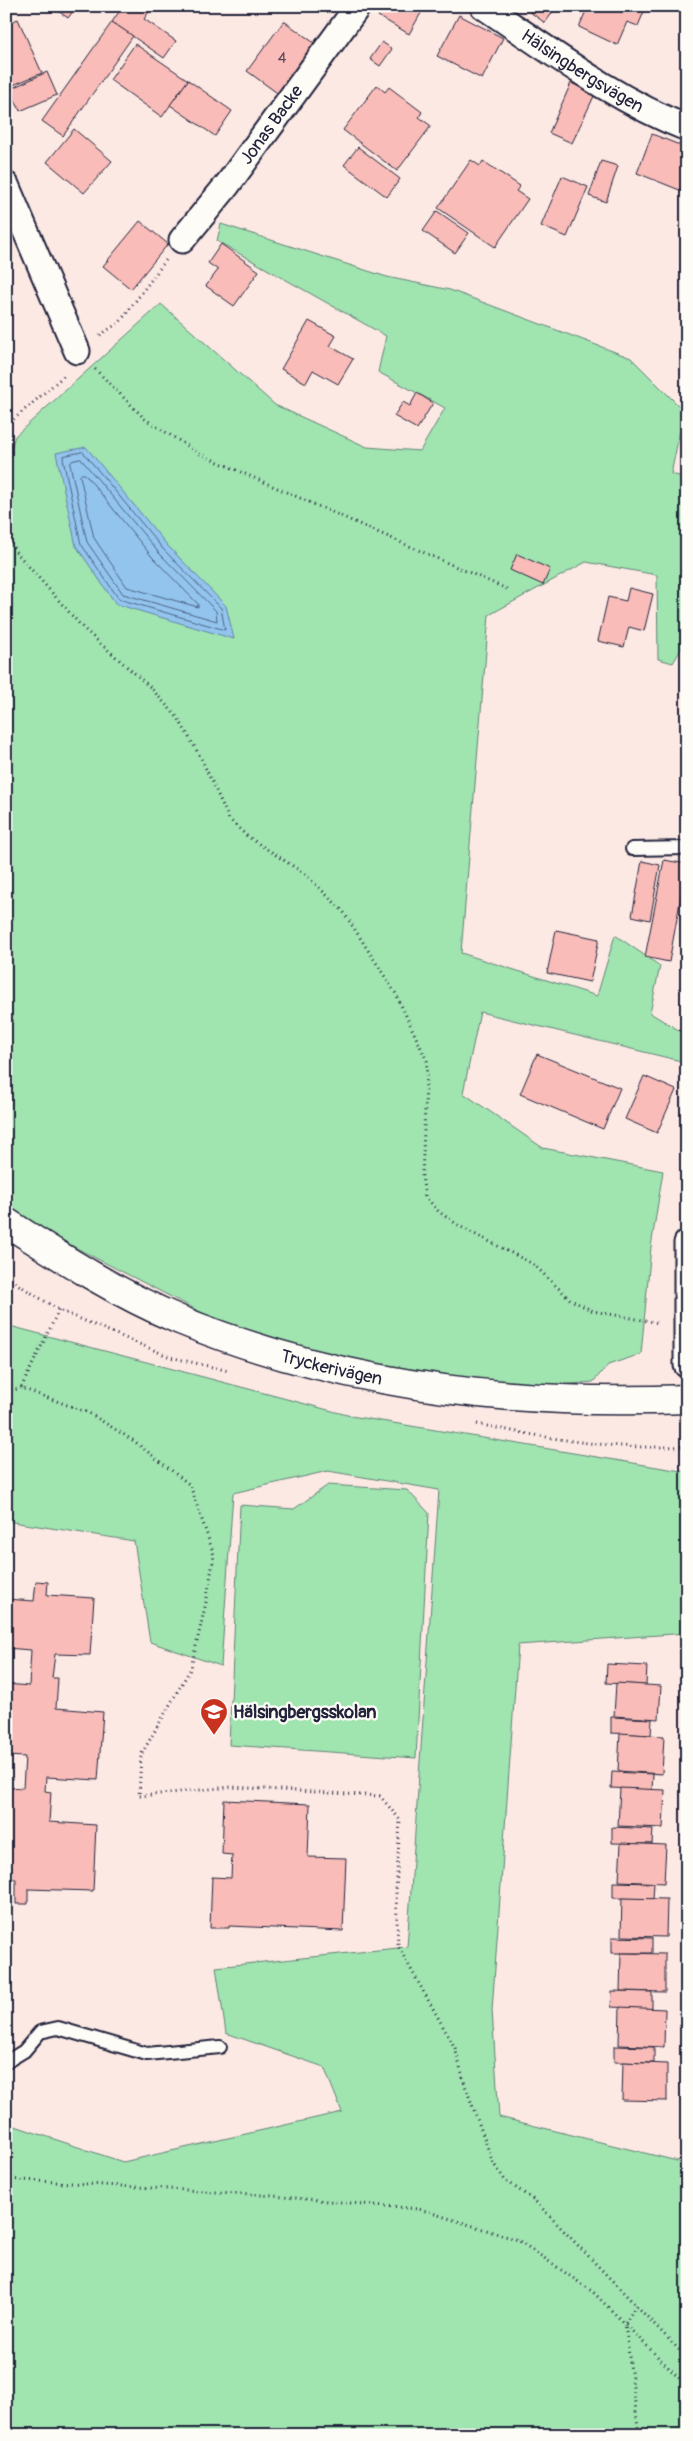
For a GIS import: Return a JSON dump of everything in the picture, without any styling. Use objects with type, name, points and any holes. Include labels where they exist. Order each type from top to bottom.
[{"type":"street","name":"Jonas Backe","points":[[182,240],[228,184],[358,6]]},
{"type":"street","name":"Hälsingbergsvägen","points":[[483,6],[629,100],[668,121],[687,128]]},
{"type":"street","points":[[6,185],[77,352]]},
{"type":"street","name":"Tryckerivägen","points":[[6,1222],[113,1288],[180,1320],[249,1345],[335,1369],[422,1386],[519,1398],[617,1402],[687,1399]]},
{"type":"street","points":[[687,1244],[687,1365]]},
{"type":"lane","points":[[632,849],[687,848]]},
{"type":"lane","points":[[6,2062],[24,2051],[40,2032],[58,2028],[147,2054],[220,2047]]},
{"type":"path","points":[[77,352],[120,322],[182,240]]},
{"type":"path","points":[[6,426],[78,364],[77,352]]},
{"type":"path","points":[[77,352],[145,419],[200,454],[509,590]]},
{"type":"path","points":[[6,534],[15,551],[83,628],[150,688],[178,718],[201,758],[228,819],[247,836],[305,874],[343,911],[396,994],[427,1061],[422,1176],[425,1196],[439,1212],[461,1227],[533,1264],[570,1300],[593,1310],[686,1327]]},
{"type":"path","points":[[21,1388],[58,1310]]},
{"type":"path","points":[[6,1392],[21,1388],[90,1413],[134,1441],[190,1485],[214,1555],[207,1598],[191,1668],[141,1755],[139,1796],[231,1788],[380,1796],[400,1820],[396,1892],[398,1946],[455,2048],[465,2085],[493,2163],[505,2180],[535,2201],[687,2358]]},
{"type":"path","points":[[6,2179],[250,2194],[419,2209],[518,2240],[593,2292],[687,2386]]},
{"type":"path","points":[[636,2306],[625,2324],[639,2435]]},
{"type":"green space","points":[[221,224],[387,277],[450,290],[631,358],[684,411],[671,474],[687,478],[687,639],[673,663],[658,659],[657,575],[586,562],[489,615],[461,953],[597,996],[615,935],[660,966],[650,1013],[687,1035],[685,1062],[480,1012],[463,1093],[543,1148],[663,1171],[651,1247],[641,1354],[608,1365],[593,1382],[498,1391],[361,1363],[218,1321],[18,1218],[6,1209],[6,731],[12,725],[6,717],[6,463],[15,436],[161,304],[275,405],[367,447],[420,451],[445,408],[378,372],[386,336],[217,241]]},
{"type":"green space","points":[[6,1325],[351,1416],[687,1472],[687,1633],[518,1645],[492,2010],[499,2117],[677,2161],[687,2156],[687,2435],[6,2435],[6,2123],[123,2162],[342,2112],[324,2067],[226,2033],[216,1967],[407,1947],[439,1490],[328,1471],[233,1493],[221,1666],[150,1642],[134,1541],[6,1521]]},
{"type":"green space","points":[[328,1485],[407,1490],[429,1513],[416,1758],[229,1745],[240,1505],[294,1509]]},
{"type":"water","points":[[86,447],[167,545],[226,606],[234,639],[116,604],[76,546],[56,453]]},
{"type":"building","points":[[51,6],[77,6],[68,18]]},
{"type":"building","points":[[123,6],[153,6],[144,19],[176,41],[164,58],[112,22]]},
{"type":"building","points":[[384,6],[425,6],[409,34],[378,16]]},
{"type":"building","points":[[522,6],[557,6],[545,23]]},
{"type":"building","points":[[588,6],[640,6],[645,9],[638,26],[627,22],[617,45],[579,27]]},
{"type":"building","points":[[459,15],[503,38],[482,79],[437,56]]},
{"type":"building","points":[[18,19],[42,73],[6,88],[6,24]]},
{"type":"building","points":[[284,21],[317,45],[280,95],[247,71]]},
{"type":"building","points":[[112,22],[133,36],[63,136],[42,121]]},
{"type":"building","points":[[382,42],[392,49],[380,66],[370,59]]},
{"type":"building","points":[[135,44],[188,80],[162,117],[110,80]]},
{"type":"building","points":[[47,72],[57,95],[20,111],[10,89]]},
{"type":"building","points":[[188,80],[232,111],[215,136],[170,105]]},
{"type":"building","points":[[571,83],[595,94],[572,143],[549,133]]},
{"type":"building","points":[[377,85],[385,92],[389,87],[422,112],[419,117],[431,126],[397,171],[343,130]]},
{"type":"building","points":[[74,129],[112,161],[84,193],[47,162]]},
{"type":"building","points":[[652,134],[687,148],[687,193],[637,173]]},
{"type":"building","points":[[358,147],[400,179],[387,197],[344,165]]},
{"type":"building","points":[[471,160],[480,166],[483,161],[520,186],[516,191],[528,199],[495,247],[438,208]]},
{"type":"building","points":[[601,161],[618,166],[606,202],[589,196]]},
{"type":"building","points":[[562,176],[588,187],[567,237],[541,226]]},
{"type":"building","points":[[437,211],[469,233],[455,253],[423,231]]},
{"type":"building","points":[[140,221],[168,244],[131,289],[103,266]]},
{"type":"building","points":[[221,244],[259,271],[234,306],[206,286],[218,270],[208,263]]},
{"type":"building","points":[[309,321],[336,336],[330,346],[353,359],[338,384],[313,370],[306,383],[281,369]]},
{"type":"building","points":[[417,393],[433,403],[417,429],[394,416],[403,402],[410,406]]},
{"type":"building","points":[[517,554],[550,569],[543,585],[510,570]]},
{"type":"building","points":[[629,588],[653,594],[644,631],[629,627],[624,647],[598,641],[608,597],[626,601]]},
{"type":"building","points":[[664,860],[687,864],[669,962],[645,957]]},
{"type":"building","points":[[642,861],[660,865],[650,920],[632,916]]},
{"type":"building","points":[[556,930],[599,939],[590,982],[547,973]]},
{"type":"building","points":[[687,953],[687,971],[680,969]]},
{"type":"building","points":[[537,1054],[620,1088],[603,1129],[520,1094]]},
{"type":"building","points":[[644,1076],[676,1090],[657,1133],[625,1119]]},
{"type":"building","points":[[36,1581],[48,1582],[47,1595],[94,1598],[90,1655],[55,1654],[52,1678],[58,1678],[56,1708],[103,1712],[98,1780],[46,1777],[45,1791],[51,1792],[49,1822],[96,1825],[93,1891],[28,1889],[28,1904],[16,1904],[16,1879],[6,1878],[6,1787],[23,1788],[25,1757],[6,1756],[6,1684],[29,1686],[31,1650],[6,1648],[6,1599],[34,1601]]},
{"type":"building","points":[[607,1664],[647,1666],[646,1685],[606,1683]]},
{"type":"building","points":[[616,1683],[661,1686],[659,1719],[614,1716]]},
{"type":"building","points":[[611,1717],[652,1719],[651,1735],[611,1733]]},
{"type":"building","points":[[620,1733],[664,1736],[662,1774],[618,1771]]},
{"type":"building","points":[[612,1772],[653,1774],[652,1790],[611,1788]]},
{"type":"building","points":[[620,1788],[665,1790],[663,1828],[618,1826]]},
{"type":"building","points":[[224,1800],[310,1804],[308,1857],[346,1858],[343,1931],[229,1926],[229,1928],[210,1928],[212,1877],[231,1878],[232,1855],[222,1854]]},
{"type":"building","points":[[612,1827],[653,1829],[652,1844],[612,1843]]},
{"type":"building","points":[[621,1843],[666,1845],[664,1883],[619,1881]]},
{"type":"building","points":[[613,1882],[654,1883],[653,1899],[613,1898]]},
{"type":"building","points":[[622,1898],[667,1899],[666,1937],[621,1936]]},
{"type":"building","points":[[612,1937],[652,1938],[652,1953],[612,1953]]},
{"type":"building","points":[[621,1953],[665,1954],[665,1992],[620,1991]]},
{"type":"building","points":[[612,1991],[652,1992],[652,2009],[611,2007]]},
{"type":"building","points":[[620,2007],[665,2009],[664,2047],[619,2045]]},
{"type":"building","points":[[614,2046],[654,2047],[654,2063],[614,2062]]},
{"type":"building","points":[[623,2062],[667,2064],[667,2101],[622,2100]]},
{"type":"place","name":"Hälsingbergsskolan","points":[[214,1736]]}]
